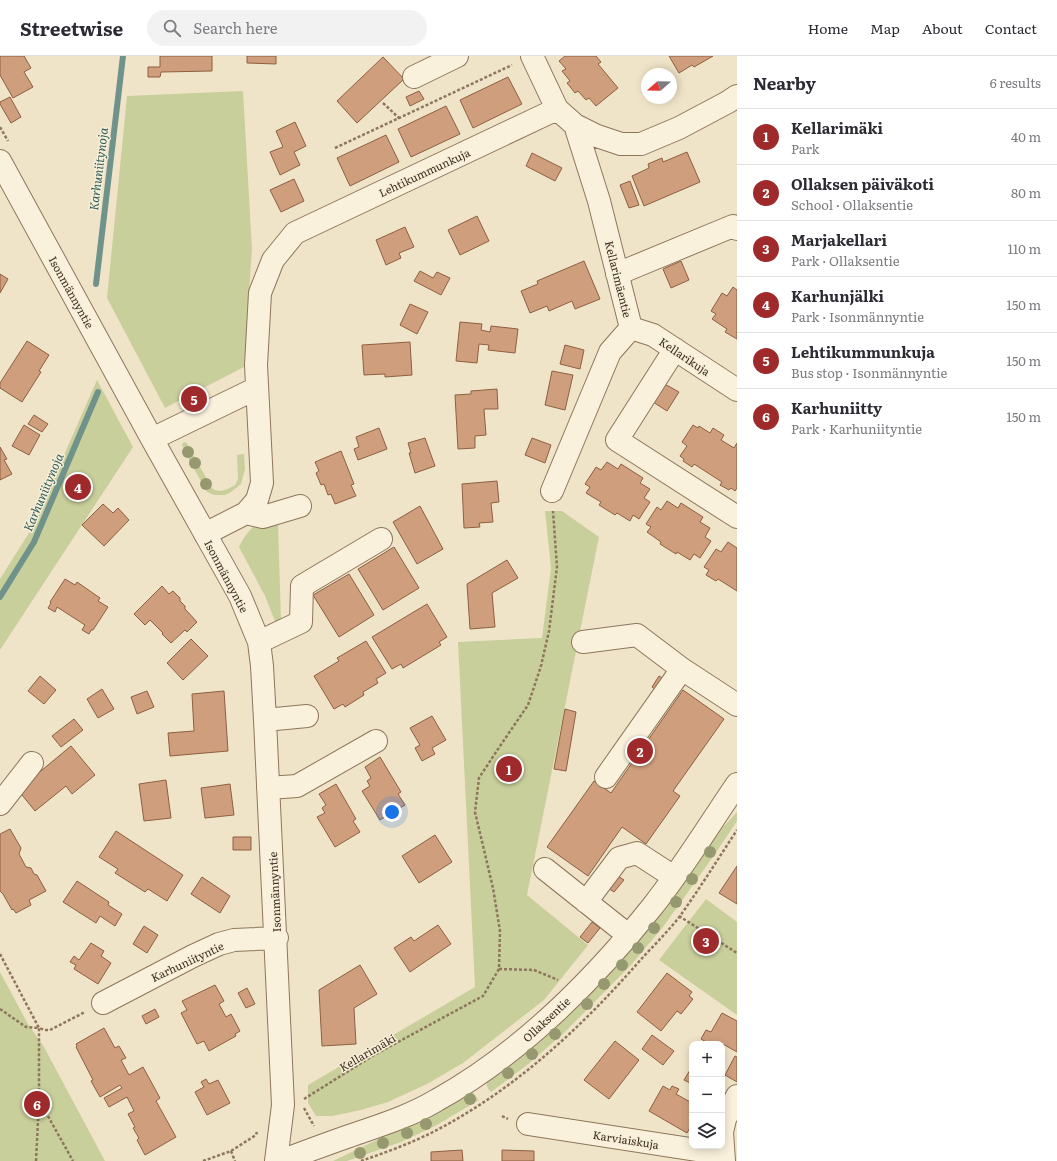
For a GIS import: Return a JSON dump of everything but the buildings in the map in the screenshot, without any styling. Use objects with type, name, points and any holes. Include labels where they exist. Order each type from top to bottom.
[{"type":"street","points":[[414,77],[457,56]]},
{"type":"street","points":[[524,59],[557,109],[575,125],[597,136],[621,144],[641,144],[679,128],[737,96]]},
{"type":"street","name":"Lehtikummunkuja","points":[[205,534],[246,513],[257,500],[262,483],[256,365],[260,293],[273,260],[295,233],[557,109]]},
{"type":"street","name":"Kellarimäentie","points":[[552,491],[610,352],[631,328],[600,201],[575,125]]},
{"type":"street","name":"Isonmännyntie","points":[[4,151],[152,439],[240,596],[259,642],[266,720],[283,1105],[276,1161]]},
{"type":"street","points":[[617,274],[733,226],[737,229]]},
{"type":"street","name":"Kellarikuja","points":[[631,328],[653,334],[737,390]]},
{"type":"street","points":[[675,349],[617,440],[737,517]]},
{"type":"street","points":[[152,439],[257,388]]},
{"type":"street","points":[[246,513],[263,517],[300,506]]},
{"type":"street","points":[[259,642],[301,622],[302,586],[381,539]]},
{"type":"street","points":[[583,642],[637,634],[682,669],[737,705]]},
{"type":"street","points":[[606,777],[682,669]]},
{"type":"street","points":[[266,720],[307,716]]},
{"type":"street","points":[[268,788],[297,786],[376,741]]},
{"type":"street","points":[[0,804],[32,763]]},
{"type":"street","name":"Ollaksentie","points":[[281,1161],[397,1119],[436,1101],[474,1078],[517,1046],[558,1009],[594,973],[628,935],[674,877],[737,784]]},
{"type":"street","points":[[586,902],[619,858],[631,854],[637,853],[674,877]]},
{"type":"street","points":[[544,869],[628,935]]},
{"type":"street","name":"Karhuniityntie","points":[[103,1003],[219,944],[234,940],[276,938]]},
{"type":"street","points":[[724,1158],[722,1132],[725,1119],[737,1095],[725,1087]]},
{"type":"street","name":"Karviaiskuja","points":[[528,1124],[724,1158]]},
{"type":"path","points":[[335,148],[524,59]]},
{"type":"path","points":[[384,103],[399,118]]},
{"type":"path","points":[[0,128],[4,151]]},
{"type":"path","name":"Kellarimäki","points":[[321,1146],[313,1122],[300,1102],[374,1055],[483,996],[498,969],[500,931],[493,888],[475,812],[479,778],[528,705],[541,666],[550,631],[557,567],[552,491]]},
{"type":"path","points":[[679,916],[737,953]]},
{"type":"path","points":[[0,954],[39,1028],[39,1100],[36,1161]]},
{"type":"path","points":[[498,969],[534,970],[565,983]]},
{"type":"path","points":[[0,1009],[26,1027],[50,1030],[103,1003]]},
{"type":"path","points":[[39,1100],[72,1161]]},
{"type":"path","points":[[203,1161],[231,1151],[256,1135],[259,1128]]},
{"type":"path","points":[[231,1151],[235,1161]]},
{"type":"green space","points":[[243,91],[252,249],[244,367],[165,408],[107,298],[127,96]]},
{"type":"green space","points":[[97,380],[133,447],[0,650],[0,579],[32,528]]},
{"type":"green space","points":[[186,442],[212,488],[218,491],[235,485],[238,479],[237,455],[244,454],[245,469],[241,484],[225,495],[214,495],[207,492],[184,451],[182,444]]},
{"type":"green space","points":[[545,511],[562,511],[599,537],[527,895],[588,945],[544,1000],[463,1063],[427,1084],[388,1102],[361,1110],[332,1116],[316,1116],[308,1103],[308,1085],[475,987],[458,642],[542,638],[551,568]]},
{"type":"green space","points":[[259,522],[278,522],[281,621],[275,621],[265,596],[239,547],[243,539]]},
{"type":"green space","points":[[737,812],[737,821],[715,854],[663,927],[631,965],[564,1033],[526,1066],[491,1092],[488,1089],[486,1082]]},
{"type":"green space","points":[[706,899],[737,922],[737,1015],[659,960]]},
{"type":"green space","points":[[0,972],[28,1024],[44,1047],[105,1161],[0,1161]]},
{"type":"green space","points":[[471,1091],[479,1100],[435,1126],[401,1142],[347,1161],[333,1161],[410,1124]]},
{"type":"waterway","name":"Karhuniitynoja","points":[[96,284],[123,56]]},
{"type":"waterway","name":"Karhuniitynoja","points":[[0,597],[34,542],[98,392]]},
{"type":"place","name":"Lehtikummunkuja","points":[[194,399]]},
{"type":"place","name":"Karhunjälki","points":[[78,487]]},
{"type":"place","name":"Ollaksen päiväkoti","points":[[640,751]]},
{"type":"place","name":"Kellarimäki","points":[[509,769]]},
{"type":"place","name":"Marjakellari","points":[[706,941]]},
{"type":"place","name":"Karhuniitty","points":[[37,1104]]}]
